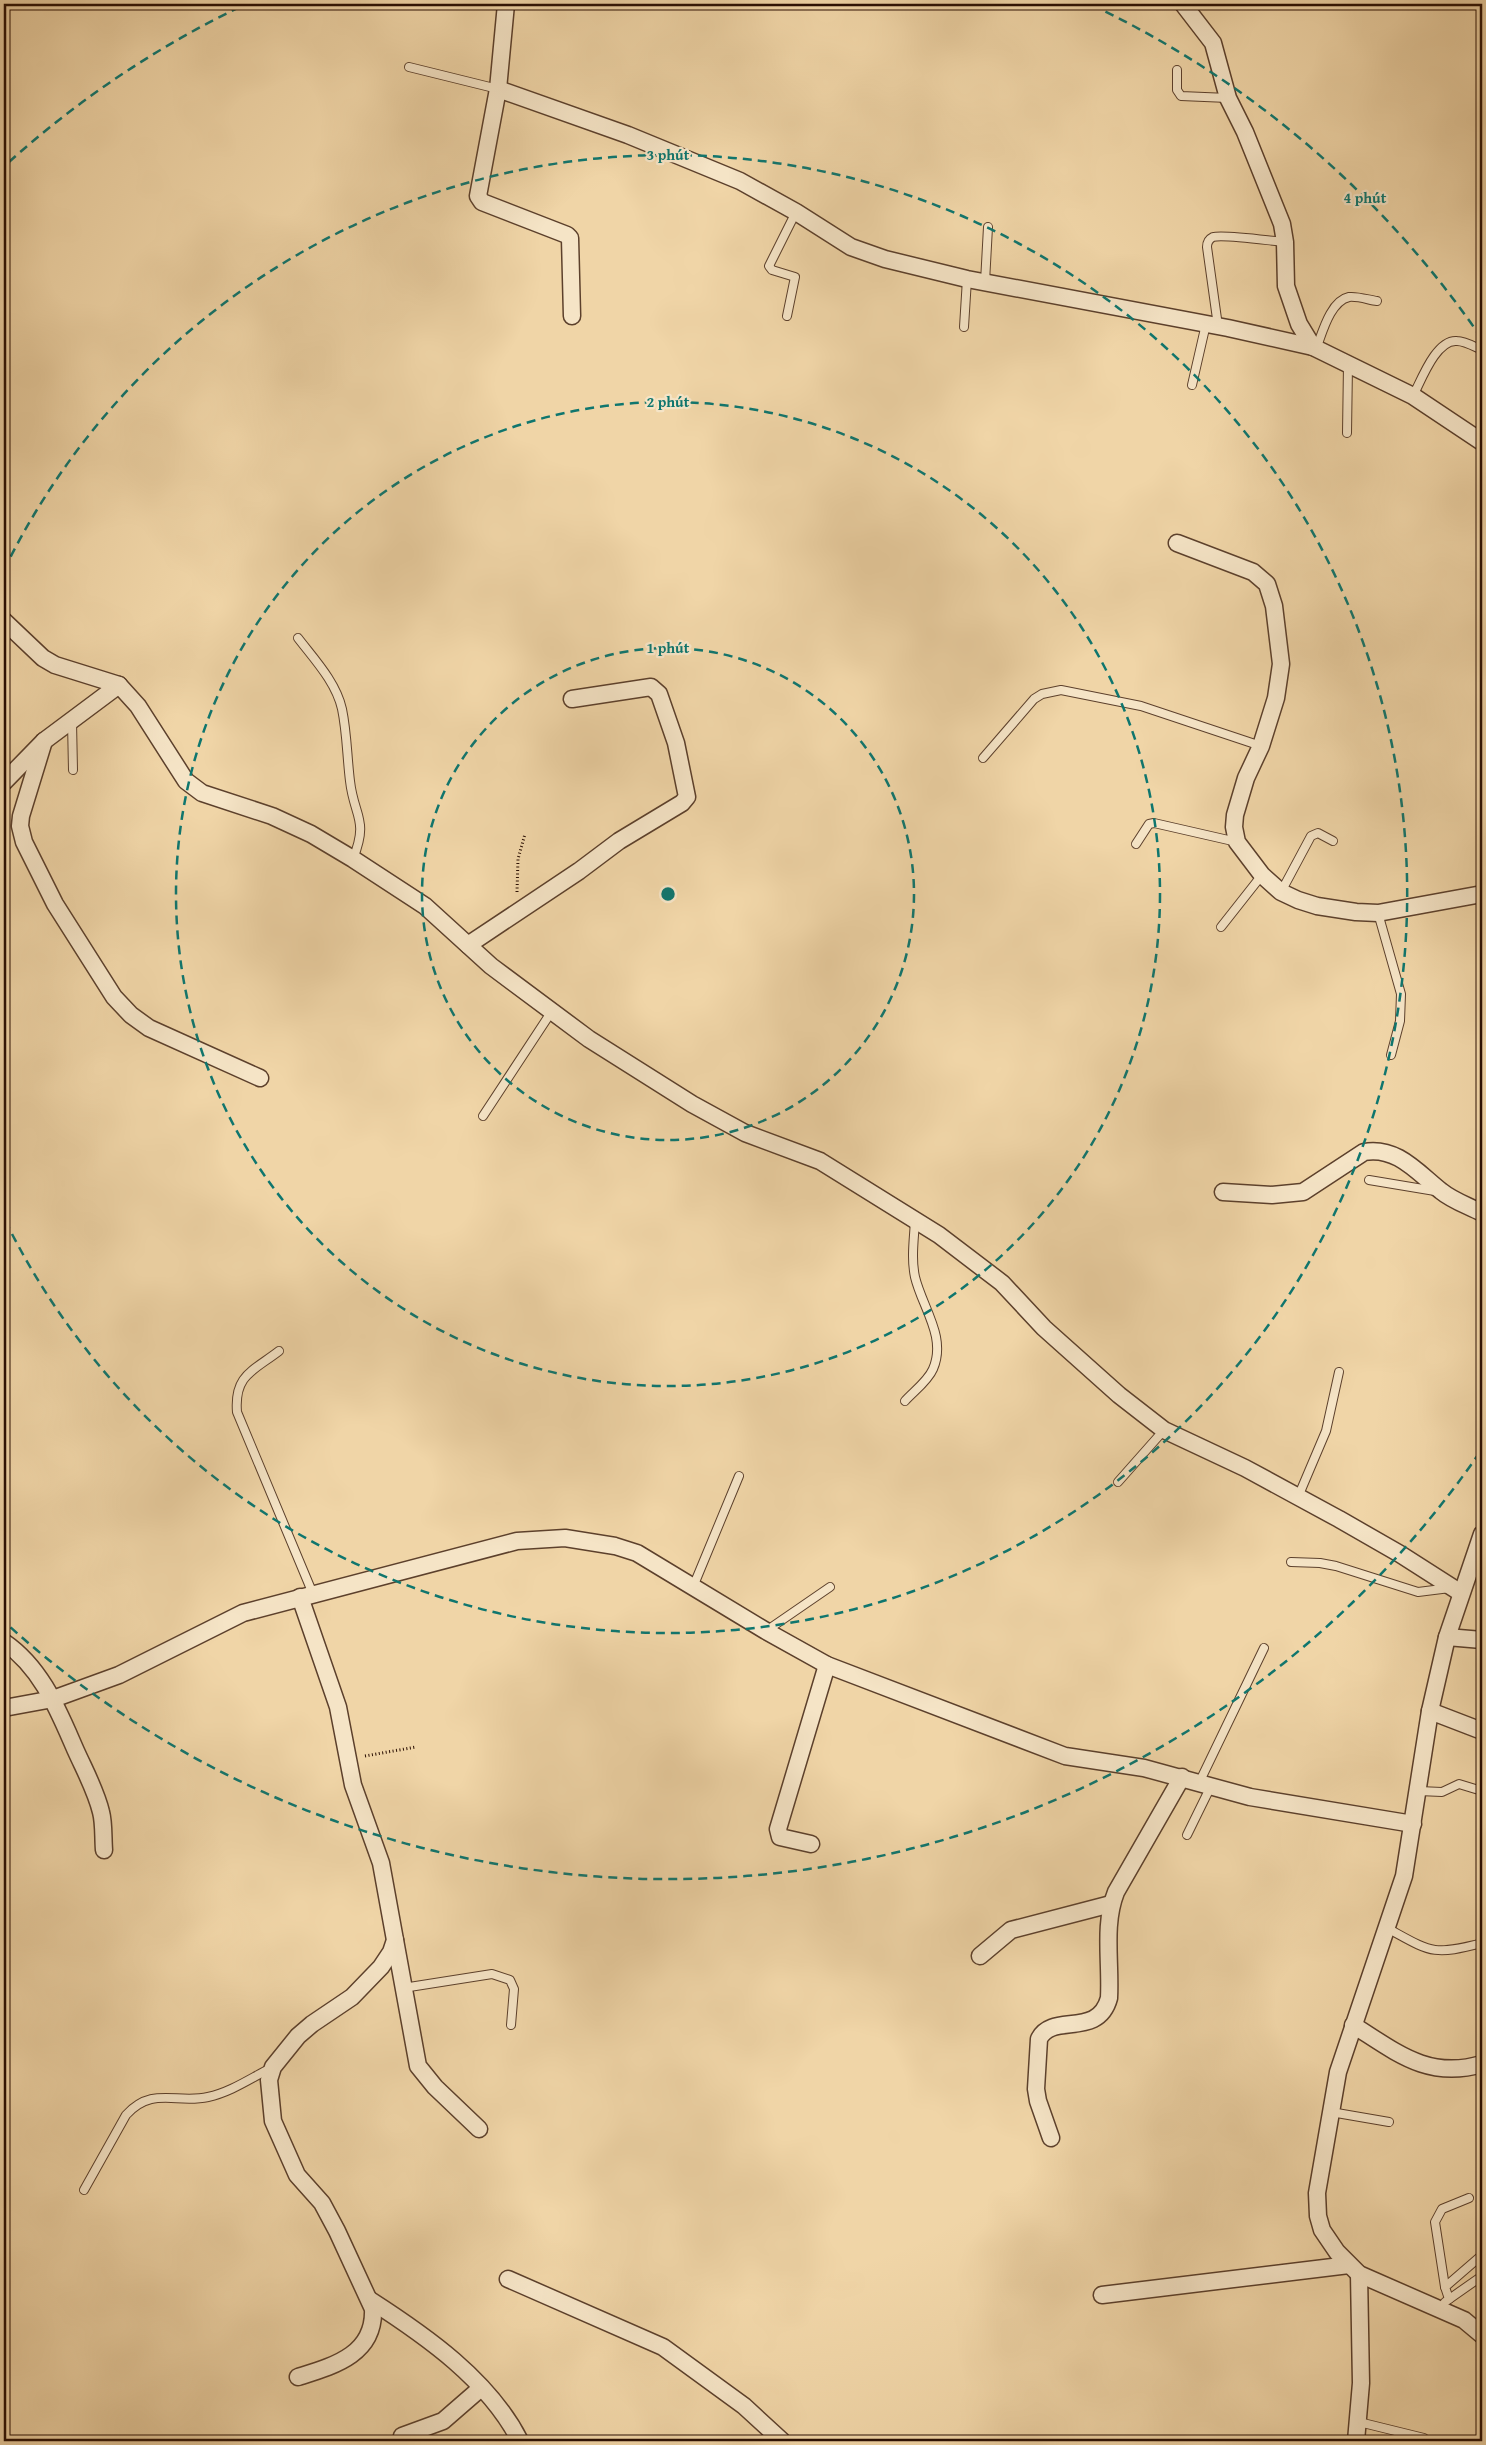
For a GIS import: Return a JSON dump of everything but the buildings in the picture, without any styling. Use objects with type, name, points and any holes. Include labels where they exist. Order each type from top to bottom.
[{"type":"street","points":[[506,4],[498,89],[478,196],[482,202],[567,234],[570,238],[572,316]]},
{"type":"street","points":[[1183,4],[1213,43],[1228,98],[1245,132],[1282,224],[1285,242],[1286,286],[1299,324],[1314,348]]},
{"type":"street","points":[[498,89],[568,115],[628,134],[740,181],[796,212],[851,247],[885,259],[967,279],[1212,325],[1314,348],[1413,396],[1482,442]]},
{"type":"street","points":[[1176,543],[1253,572],[1267,584],[1274,606],[1281,664],[1276,698],[1261,746],[1246,778],[1235,815],[1234,827],[1237,842],[1262,875],[1281,892],[1317,906],[1356,912],[1378,913],[1482,894]]},
{"type":"street","points":[[8,626],[43,658],[55,666],[119,685],[138,706],[186,781],[202,793],[272,816],[311,834],[352,859],[425,906],[490,966],[589,1039],[692,1104],[745,1132],[820,1161],[939,1235],[1002,1283],[1044,1328],[1119,1395],[1164,1430],[1298,1496],[1400,1554],[1456,1590]]},
{"type":"street","points":[[4,782],[44,741],[72,718],[119,685]]},
{"type":"street","points":[[468,945],[619,840],[682,803],[687,797],[676,743],[656,690],[651,687],[572,699]]},
{"type":"street","points":[[44,741],[21,816],[20,826],[24,842],[55,904],[114,997],[131,1015],[149,1028],[260,1078]]},
{"type":"street","points":[[1223,1192],[1272,1195],[1303,1192],[1364,1152],[1372,1150],[1405,1161],[1442,1192],[1482,1213]]},
{"type":"street","points":[[1356,2441],[1361,2383],[1354,2269],[1322,2230],[1318,2216],[1317,2193],[1338,2072],[1404,1876],[1419,1791],[1430,1711],[1456,1590],[1482,1534]]},
{"type":"street","points":[[4,1708],[53,1699],[119,1675],[243,1613],[517,1541],[565,1538],[615,1546],[637,1553],[766,1631],[827,1665],[1065,1756],[1144,1768],[1250,1797],[1412,1824]]},
{"type":"street","points":[[307,1595],[338,1707],[353,1785],[382,1863],[418,2066],[479,2130]]},
{"type":"street","points":[[1447,1637],[1482,1640]]},
{"type":"street","points":[[4,1642],[16,1650],[29,1664],[53,1699],[93,1789],[101,1813],[104,1850]]},
{"type":"street","points":[[811,1844],[780,1837],[778,1829],[827,1665]]},
{"type":"street","points":[[1430,1711],[1482,1732]]},
{"type":"street","points":[[1051,2138],[1038,2101],[1036,2089],[1039,2039],[1042,2033],[1050,2029],[1098,2018],[1106,2010],[1109,1998],[1108,1918],[1111,1904],[1116,1892],[1182,1778]]},
{"type":"street","points":[[980,1956],[1011,1930],[1111,1904]]},
{"type":"street","points":[[298,2377],[338,2364],[351,2356],[368,2336],[373,2322],[370,2300],[322,2203],[297,2175],[273,2122],[269,2080],[273,2067],[298,2036],[312,2024],[352,1997],[376,1973],[391,1952],[395,1940]]},
{"type":"street","points":[[1353,2025],[1404,2057],[1426,2066],[1450,2070],[1482,2064]]},
{"type":"street","points":[[1102,2295],[1354,2269],[1443,2304],[1482,2335]]},
{"type":"street","points":[[508,2278],[663,2348],[744,2406],[782,2441]]},
{"type":"street","points":[[370,2300],[418,2332],[481,2388],[505,2415],[520,2441]]},
{"type":"street","points":[[402,2436],[443,2420],[481,2388]]},
{"type":"lane","points":[[409,67],[498,89]]},
{"type":"lane","points":[[1177,70],[1177,90],[1181,96],[1228,98]]},
{"type":"lane","points":[[787,316],[795,277],[772,270],[770,266],[796,212]]},
{"type":"lane","points":[[985,282],[988,227]]},
{"type":"lane","points":[[1192,385],[1212,325],[1207,247],[1210,240],[1213,237],[1285,242]]},
{"type":"lane","points":[[964,327],[967,279]]},
{"type":"lane","points":[[1314,348],[1329,317],[1343,299],[1352,297],[1377,301]]},
{"type":"lane","points":[[1413,396],[1436,352],[1443,345],[1458,340],[1482,350]]},
{"type":"lane","points":[[1347,433],[1348,364]]},
{"type":"lane","points":[[298,638],[328,678],[342,707],[350,783],[361,818],[361,833],[352,859]]},
{"type":"lane","points":[[983,758],[1034,699],[1042,694],[1061,690],[1162,711],[1261,746]]},
{"type":"lane","points":[[72,718],[73,770]]},
{"type":"lane","points":[[1136,844],[1149,824],[1154,823],[1237,842]]},
{"type":"lane","points":[[1281,892],[1311,836],[1318,833],[1334,841]]},
{"type":"lane","points":[[1221,927],[1262,875]]},
{"type":"lane","points":[[1378,913],[1401,994],[1400,1022],[1391,1054]]},
{"type":"lane","points":[[483,1116],[552,1012]]},
{"type":"lane","points":[[1369,1180],[1442,1192]]},
{"type":"lane","points":[[905,1401],[932,1370],[937,1354],[937,1342],[929,1312],[916,1280],[912,1257],[916,1220]]},
{"type":"lane","points":[[279,1351],[247,1375],[238,1386],[236,1397],[238,1412],[307,1595]]},
{"type":"lane","points":[[1298,1496],[1326,1431],[1339,1372]]},
{"type":"lane","points":[[1118,1482],[1164,1430]]},
{"type":"lane","points":[[693,1587],[738,1476]]},
{"type":"lane","points":[[1291,1562],[1320,1563],[1336,1566],[1418,1592],[1456,1590]]},
{"type":"lane","points":[[766,1631],[830,1587]]},
{"type":"lane","points":[[1188,1835],[1205,1784],[1264,1648]]},
{"type":"lane","points":[[1419,1791],[1442,1792],[1458,1784],[1482,1791]]},
{"type":"lane","points":[[1387,1928],[1417,1945],[1435,1952],[1457,1950],[1482,1943]]},
{"type":"lane","points":[[403,1988],[492,1974],[501,1976],[510,1980],[514,1989],[511,2025]]},
{"type":"lane","points":[[84,2190],[126,2116],[134,2106],[156,2097],[191,2099],[208,2097],[227,2091],[273,2067]]},
{"type":"lane","points":[[1331,2112],[1389,2122]]},
{"type":"lane","points":[[1443,2304],[1445,2288],[1435,2222],[1442,2209],[1469,2198]]},
{"type":"lane","points":[[1445,2288],[1482,2255]]},
{"type":"lane","points":[[1443,2304],[1482,2276]]},
{"type":"lane","points":[[1359,2422],[1424,2438]]},
{"type":"path","points":[[518,911],[518,859],[525,834]]},
{"type":"path","points":[[348,1760],[416,1747]]}]
